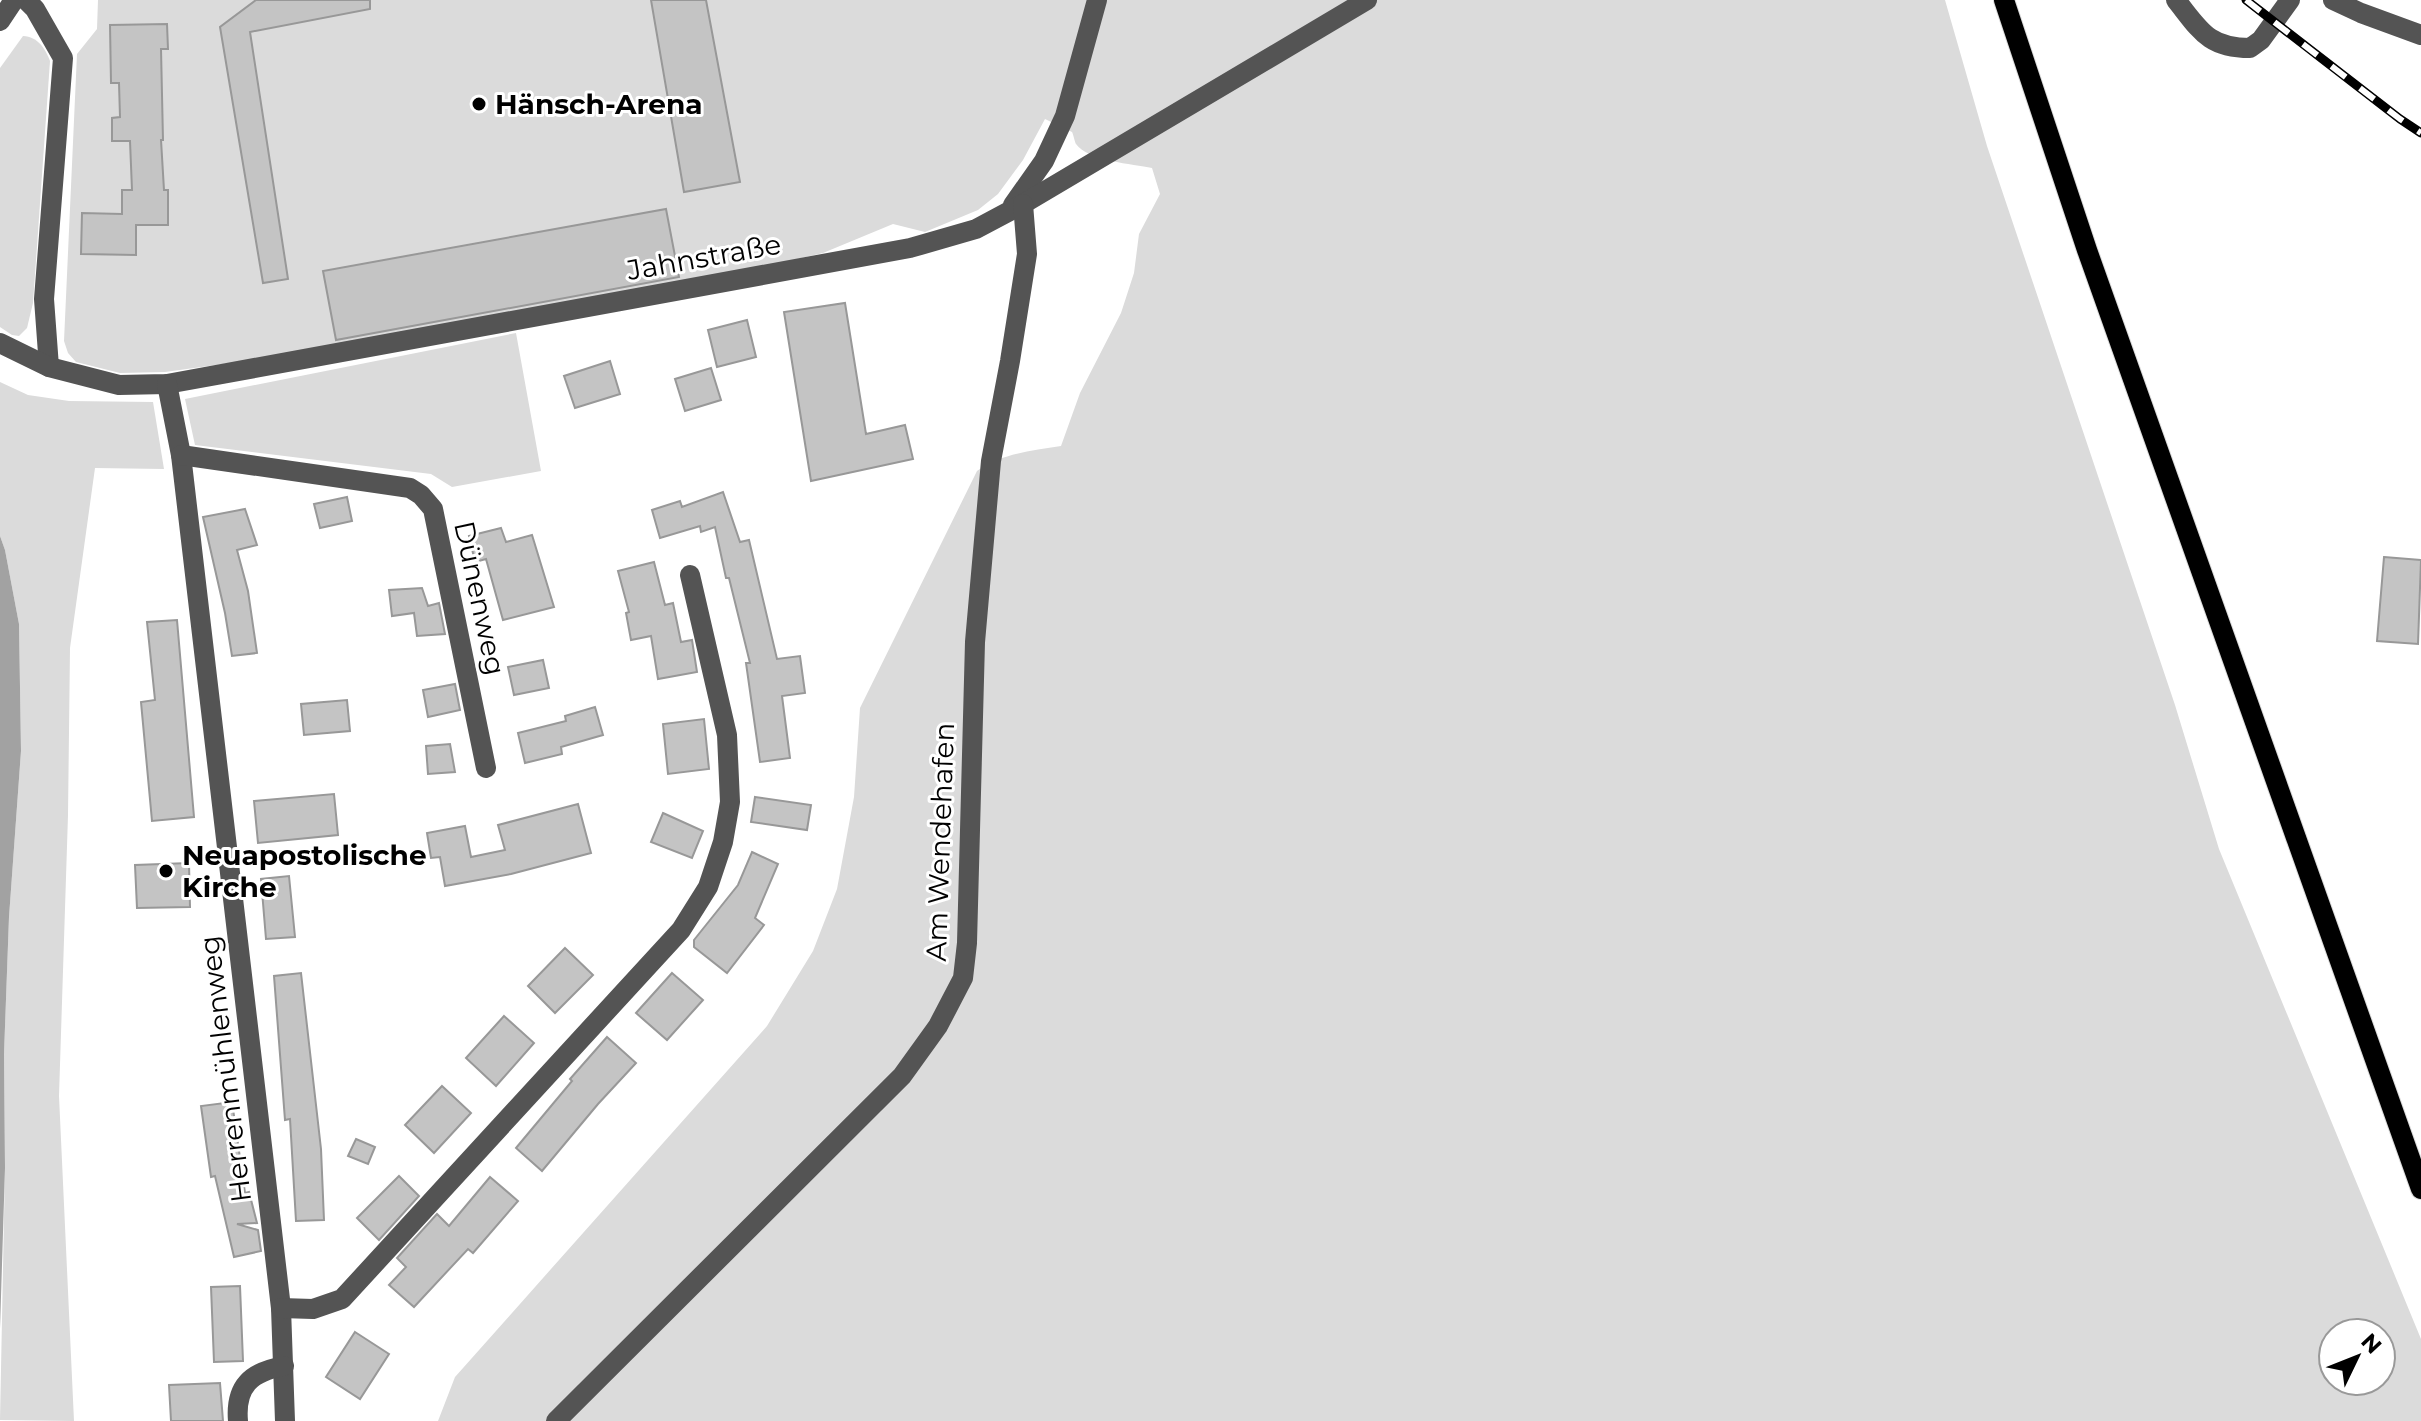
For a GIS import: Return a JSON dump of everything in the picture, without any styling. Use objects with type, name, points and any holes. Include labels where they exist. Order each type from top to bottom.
[{"type":"main road","points":[[2004,0],[2092,265],[2421,1189]]},
{"type":"street","points":[[0,21],[14,0]]},
{"type":"street","points":[[26,0],[35,9],[63,58],[44,299],[49,367]]},
{"type":"street","points":[[1016,207],[1044,161],[1065,116],[1097,0]]},
{"type":"street","name":"Jahnstraße","points":[[0,343],[49,367],[119,385],[167,384],[910,248],[976,229],[1367,0]]},
{"type":"street","points":[[2176,0],[2204,35],[2223,46],[2250,48],[2261,40],[2290,0]]},
{"type":"street","points":[[2333,0],[2421,35]]},
{"type":"street","name":"Am Wendehafen","points":[[556,1421],[902,1076],[938,1026],[963,978],[967,943],[975,642],[991,461],[1027,254],[1016,207]]},
{"type":"street","name":"Herrenmühlenweg","points":[[167,384],[181,455],[281,1308],[285,1421]]},
{"type":"street","name":"Dünenweg","points":[[181,455],[410,488],[421,495],[433,509],[486,768]]},
{"type":"street","points":[[281,1308],[313,1309],[342,1299],[681,930],[708,887],[723,842],[730,802],[727,735],[690,575]]},
{"type":"street","points":[[238,1421],[237,1404],[245,1384],[264,1369],[284,1366]]},
{"type":"shaded area","points":[[98,0],[1945,0],[1987,146],[2175,705],[2219,849],[2421,1339],[2421,1421],[438,1421],[455,1377],[767,1026],[813,951],[837,889],[854,797],[860,708],[977,471],[1007,456],[1061,446],[1080,393],[1121,313],[1134,273],[1139,234],[1160,194],[1152,168],[1090,154],[1076,144],[1072,132],[1045,119],[1023,160],[998,194],[978,210],[925,232],[893,224],[823,253],[762,267],[266,358],[165,372],[120,373],[76,362],[68,353],[64,341],[77,54],[97,29]]},
{"type":"shaded area","points":[[23,36],[33,38],[40,44],[50,61],[33,303],[27,328],[19,336],[0,327],[0,68]]},
{"type":"shaded area","points":[[516,333],[541,471],[452,487],[431,474],[195,445],[185,399]]},
{"type":"shaded area","points":[[0,382],[28,395],[69,401],[153,402],[164,469],[95,468],[70,648],[59,1096],[74,1421],[0,1420],[4,1054],[9,917],[21,751],[19,624],[0,536]]},
{"type":"shaded area","points":[[0,536],[19,624],[21,751],[9,917],[4,1054],[5,1168],[0,1329]]},
{"type":"building","points":[[256,0],[370,0],[370,9],[250,32],[288,279],[263,283],[220,27]]},
{"type":"building","points":[[651,0],[706,0],[740,182],[684,192]]},
{"type":"building","points":[[167,24],[168,49],[161,49],[161,140],[164,190],[168,190],[168,225],[136,225],[136,255],[81,254],[82,213],[122,214],[122,190],[132,190],[130,141],[112,141],[112,118],[120,117],[119,83],[111,83],[110,25]]},
{"type":"building","points":[[666,209],[679,277],[336,340],[323,271]]},
{"type":"building","points":[[845,303],[866,434],[905,425],[913,459],[811,481],[784,312]]},
{"type":"building","points":[[747,320],[756,357],[717,367],[708,330]]},
{"type":"building","points":[[610,361],[620,394],[575,408],[564,376]]},
{"type":"building","points":[[711,368],[721,400],[685,411],[675,379]]},
{"type":"building","points":[[723,492],[740,542],[749,540],[777,659],[800,656],[805,693],[782,696],[790,758],[760,762],[746,663],[750,663],[715,527],[701,532],[700,526],[660,538],[652,510],[680,501],[682,507]]},
{"type":"building","points":[[347,497],[352,521],[320,528],[314,504]]},
{"type":"building","points":[[245,509],[257,545],[237,550],[248,591],[257,653],[232,656],[203,517]]},
{"type":"building","points":[[501,528],[506,542],[532,535],[554,607],[503,620],[486,559],[475,562],[469,536]]},
{"type":"building","points":[[2384,557],[2421,560],[2418,644],[2377,641]]},
{"type":"building","points":[[654,562],[665,605],[673,603],[681,642],[692,640],[697,672],[658,679],[651,636],[631,640],[626,613],[629,612],[618,571]]},
{"type":"building","points":[[422,588],[428,606],[439,603],[445,634],[417,636],[414,613],[392,616],[389,590]]},
{"type":"building","points":[[177,620],[194,817],[152,821],[141,702],[155,700],[147,622]]},
{"type":"building","points":[[543,660],[549,688],[514,695],[508,667]]},
{"type":"building","points":[[455,684],[460,710],[428,717],[423,690]]},
{"type":"building","points":[[347,700],[350,731],[304,735],[301,704]]},
{"type":"building","points":[[595,707],[603,735],[561,747],[562,754],[525,763],[518,733],[566,721],[565,716]]},
{"type":"building","points":[[704,719],[709,769],[668,774],[663,724]]},
{"type":"building","points":[[450,744],[455,772],[428,774],[426,746]]},
{"type":"building","points":[[334,794],[338,835],[258,843],[254,801]]},
{"type":"building","points":[[755,797],[811,805],[807,830],[751,822]]},
{"type":"building","points":[[578,804],[591,853],[511,874],[445,886],[440,857],[431,858],[427,833],[465,826],[471,857],[505,850],[498,825]]},
{"type":"building","points":[[663,813],[703,831],[692,858],[651,842]]},
{"type":"building","points":[[752,852],[778,864],[755,918],[764,925],[727,973],[694,947],[694,940],[738,885]]},
{"type":"building","points":[[189,863],[190,907],[137,908],[135,865]]},
{"type":"building","points":[[289,876],[295,937],[266,939],[261,879]]},
{"type":"building","points":[[565,948],[593,975],[555,1013],[528,986]]},
{"type":"building","points":[[301,973],[321,1149],[324,1220],[296,1221],[290,1119],[285,1120],[274,976]]},
{"type":"building","points":[[672,973],[703,1000],[667,1040],[636,1013]]},
{"type":"building","points":[[504,1016],[534,1043],[496,1086],[466,1058]]},
{"type":"building","points":[[607,1037],[636,1063],[542,1171],[516,1148]]},
{"type":"building","points":[[442,1086],[471,1113],[434,1153],[405,1125]]},
{"type":"building","points":[[232,1102],[245,1193],[249,1192],[257,1223],[237,1224],[258,1230],[261,1251],[234,1257],[215,1176],[211,1177],[201,1106]]},
{"type":"building","points":[[356,1139],[375,1147],[368,1164],[348,1156]]},
{"type":"building","points":[[399,1176],[419,1196],[379,1240],[357,1218]]},
{"type":"building","points":[[490,1177],[518,1201],[473,1253],[468,1249],[414,1307],[389,1285],[406,1267],[397,1258],[437,1214],[449,1226]]},
{"type":"building","points":[[240,1286],[243,1361],[214,1362],[211,1287]]},
{"type":"building","points":[[355,1332],[389,1354],[360,1399],[326,1377]]},
{"type":"building","points":[[220,1383],[223,1421],[171,1421],[169,1385]]},
{"type":"railway","points":[[2246,0],[2421,133]]},
{"type":"place","name":"Hänsch-Arena","points":[[479,104]]},
{"type":"place","name":"Neuapostolische Kirche","points":[[166,871]]}]
